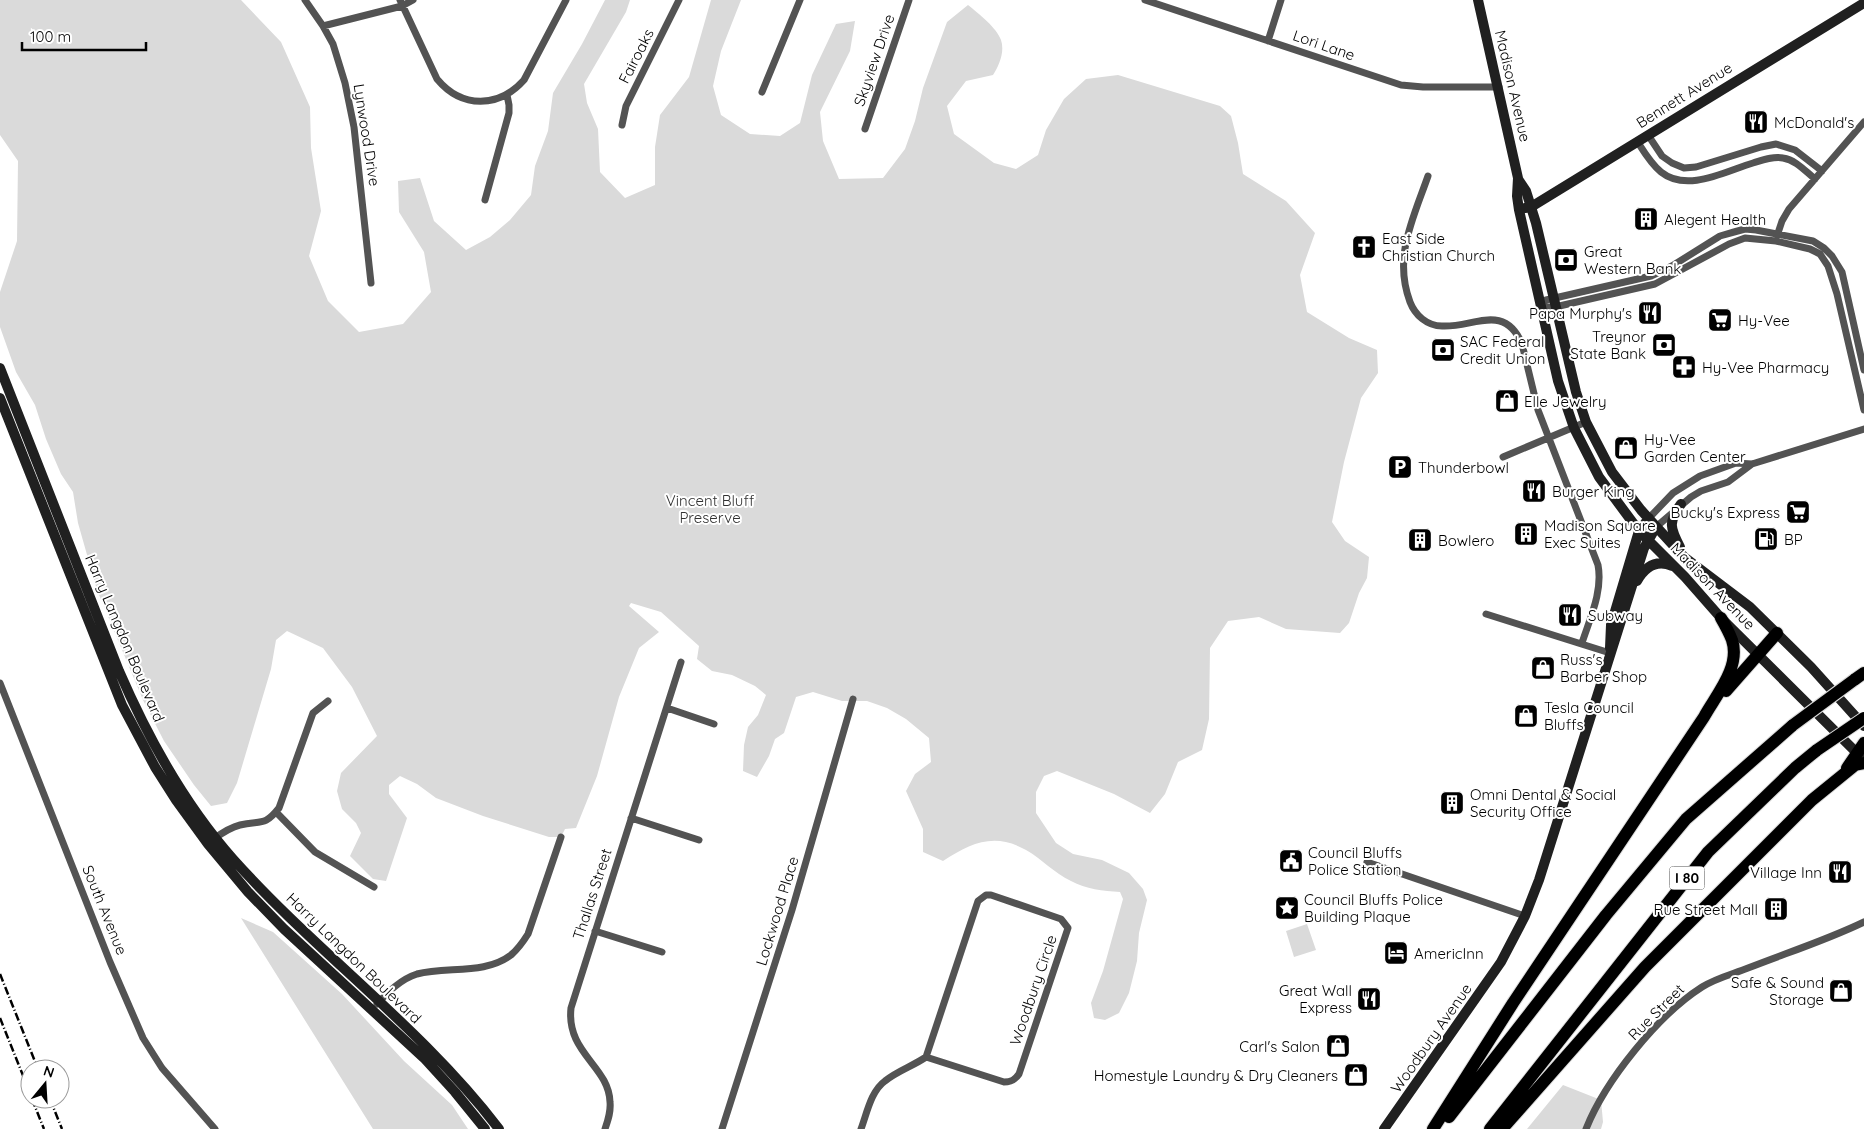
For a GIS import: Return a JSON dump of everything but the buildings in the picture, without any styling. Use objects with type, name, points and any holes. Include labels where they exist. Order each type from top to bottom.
[{"type":"highway","points":[[1433,1129],[1513,1003],[1704,717],[1729,674],[1733,659],[1732,641],[1721,618]]},
{"type":"highway","points":[[1704,717],[1777,633]]},
{"type":"highway","name":"I 80","points":[[1440,1129],[1606,915],[1686,819],[1793,725],[1859,676]]},
{"type":"highway","name":"I 80","points":[[1490,1129],[1708,852],[1794,768],[1864,718]]},
{"type":"highway","points":[[1502,1129],[1645,967],[1812,800],[1855,765],[1862,755]]},
{"type":"main road","name":"Madison Avenue","points":[[1478,0],[1518,178],[1517,196],[1519,210],[1540,306],[1558,381],[1574,428],[1599,476],[1639,531],[1675,567],[1721,618],[1862,755]]},
{"type":"main road","name":"Bennett Avenue","points":[[1519,210],[1531,207],[1864,3]]},
{"type":"main road","name":"Madison Avenue","points":[[1518,178],[1526,191],[1531,207],[1574,388],[1586,422],[1612,472],[1635,504],[1684,557],[1750,607],[1777,633],[1864,726]]},
{"type":"main road","name":"Harry Langdon Boulevard","points":[[0,368],[108,643],[134,704],[169,771],[211,840]]},
{"type":"main road","name":"Harry Langdon Boulevard","points":[[0,398],[122,705],[155,767],[191,822],[375,1006],[441,1076],[485,1129]]},
{"type":"main road","points":[[1681,504],[1673,515],[1671,525],[1684,557]]},
{"type":"main road","name":"Woodbury Avenue","points":[[1610,653],[1611,626],[1639,531],[1649,518]]},
{"type":"main road","name":"Woodbury Avenue","points":[[1384,1129],[1491,978],[1526,916],[1644,548],[1656,527]]},
{"type":"main road","points":[[1630,595],[1641,574],[1650,565],[1661,563],[1675,567]]},
{"type":"main road","name":"Harry Langdon Boulevard","points":[[375,1006],[453,1075],[499,1129]]},
{"type":"street","name":"Lynwood Drive","points":[[305,0],[323,26],[338,57],[352,111],[371,283]]},
{"type":"street","points":[[323,26],[413,0]]},
{"type":"street","points":[[401,3],[432,71],[443,86],[458,96],[473,100],[492,100],[515,90],[529,73],[566,0]]},
{"type":"street","name":"Fairoaks","points":[[622,125],[626,106],[679,0]]},
{"type":"street","points":[[762,92],[800,0]]},
{"type":"street","name":"Skyview Drive","points":[[865,129],[909,0]]},
{"type":"street","name":"Lori Lane","points":[[1145,0],[1158,2],[1268,41],[1402,84],[1423,87],[1498,87]]},
{"type":"street","points":[[1268,41],[1282,0]]},
{"type":"street","points":[[485,200],[509,113],[510,105],[507,95]]},
{"type":"street","points":[[1776,241],[1777,233],[1789,209],[1864,122]]},
{"type":"street","points":[[1648,135],[1662,156],[1684,168],[1696,167],[1776,144],[1795,150],[1822,171]]},
{"type":"street","points":[[1637,141],[1662,173],[1676,180],[1699,180],[1777,157],[1794,162],[1814,179]]},
{"type":"street","points":[[1428,176],[1406,241],[1402,260],[1404,283],[1412,308],[1419,317],[1436,326],[1450,326],[1489,319],[1506,324],[1513,329],[1522,344],[1533,393],[1548,438],[1600,572],[1598,592],[1582,644]]},
{"type":"street","points":[[1554,303],[1651,276],[1672,266],[1720,236],[1745,229],[1777,233],[1813,241],[1832,256],[1842,272],[1864,370]]},
{"type":"street","points":[[1540,306],[1655,284],[1738,240],[1753,238],[1810,249],[1820,254],[1828,266],[1837,294],[1864,410]]},
{"type":"street","points":[[1503,457],[1586,422]]},
{"type":"street","points":[[1656,527],[1681,504],[1700,491],[1728,482],[1752,464],[1864,430]]},
{"type":"street","points":[[1649,518],[1673,493],[1700,476],[1736,463],[1752,464]]},
{"type":"street","points":[[1486,614],[1610,653]]},
{"type":"street","name":"Thallas Street","points":[[605,1129],[610,1103],[608,1090],[573,1036],[570,1018],[571,1008],[681,662]]},
{"type":"street","name":"South Avenue","points":[[0,684],[110,962],[143,1038],[162,1068],[215,1129]]},
{"type":"street","name":"Lockwood Place","points":[[722,1129],[792,910],[853,699]]},
{"type":"street","points":[[211,840],[240,825],[256,824],[270,819],[276,812],[313,713],[328,701]]},
{"type":"street","points":[[667,708],[714,724]]},
{"type":"street","points":[[276,812],[315,852],[374,887]]},
{"type":"street","points":[[631,818],[699,840]]},
{"type":"street","points":[[375,1006],[398,984],[418,974],[478,966],[497,962],[510,956],[528,934],[561,837]]},
{"type":"street","points":[[1367,862],[1526,916]]},
{"type":"street","name":"Woodbury Circle","points":[[991,895],[1061,919],[1068,930],[1020,1074],[1015,1079],[1004,1082],[926,1057],[980,898],[991,895]]},
{"type":"street","name":"Rue Street","points":[[1586,1129],[1602,1096],[1614,1078],[1648,1035],[1680,1003],[1704,986],[1864,922]]},
{"type":"street","points":[[595,930],[662,952]]},
{"type":"street","points":[[862,1129],[878,1087],[884,1081],[926,1057]]},
{"type":"green space","name":"Vincent Bluff Preserve","points":[[0,0],[241,0],[281,42],[310,107],[311,148],[321,211],[309,256],[328,301],[359,332],[403,324],[431,292],[424,252],[399,212],[398,181],[420,178],[434,221],[466,250],[490,237],[510,220],[531,195],[535,166],[548,131],[553,93],[605,0],[630,0],[626,12],[584,84],[587,103],[598,129],[600,172],[625,198],[655,185],[655,147],[660,115],[689,77],[711,0],[741,0],[721,51],[713,86],[721,115],[750,134],[780,136],[800,123],[812,75],[836,24],[855,21],[850,51],[820,112],[823,141],[839,179],[883,178],[905,149],[915,121],[923,88],[947,22],[968,5],[987,21],[999,35],[1002,54],[993,75],[966,81],[947,106],[954,134],[994,163],[1016,169],[1038,155],[1046,130],[1064,99],[1086,79],[1118,75],[1220,106],[1231,116],[1243,174],[1286,201],[1315,233],[1300,275],[1307,312],[1349,338],[1377,350],[1378,373],[1361,398],[1344,462],[1332,522],[1345,541],[1369,557],[1367,578],[1359,593],[1349,623],[1340,633],[1286,629],[1259,617],[1228,621],[1210,648],[1209,719],[1202,750],[1178,762],[1165,794],[1150,813],[1114,794],[1057,771],[1044,776],[1036,792],[1036,813],[1056,843],[1073,854],[1102,860],[1129,873],[1143,889],[1147,900],[1139,933],[1137,961],[1129,993],[1119,1013],[1105,1020],[1094,1018],[1091,1003],[1103,971],[1123,899],[1120,892],[1095,889],[1077,884],[1059,874],[1026,850],[1003,842],[983,842],[973,845],[943,861],[923,852],[923,829],[906,791],[915,774],[931,762],[929,738],[906,719],[887,708],[867,701],[842,701],[813,692],[796,697],[784,733],[775,739],[769,756],[757,777],[743,771],[744,745],[748,727],[758,715],[766,695],[755,686],[732,675],[712,671],[697,659],[699,646],[661,612],[631,603],[629,606],[659,632],[639,648],[619,697],[597,776],[576,828],[565,829],[561,837],[549,837],[483,816],[436,798],[417,784],[400,776],[389,785],[389,794],[407,818],[386,881],[373,879],[350,856],[361,833],[356,823],[342,809],[337,791],[341,773],[377,736],[352,687],[323,648],[287,631],[276,640],[271,669],[237,783],[227,803],[211,806],[164,741],[143,700],[97,590],[78,523],[73,492],[61,474],[46,439],[35,405],[16,372],[0,327],[0,292],[17,241],[18,161],[0,135]]},
{"type":"green space","points":[[241,918],[273,932],[342,994],[404,1061],[452,1105],[468,1129],[373,1129]]},
{"type":"green space","points":[[1307,924],[1316,950],[1294,957],[1286,931]]},
{"type":"green space","points":[[1563,1085],[1601,1100],[1603,1122],[1601,1129],[1527,1129]]},
{"type":"railway","points":[[0,974],[34,1059]]},
{"type":"railway","points":[[0,1018],[20,1068]]},
{"type":"railway","points":[[36,1109],[44,1129]]},
{"type":"railway","points":[[54,1109],[62,1129]]},
{"type":"place","name":"McDonald's","points":[[1756,122]]},
{"type":"place","name":"Alegent Health","points":[[1646,219]]},
{"type":"place","name":"East Side Christian Church","points":[[1364,247]]},
{"type":"place","name":"Great Western Bank","points":[[1566,260]]},
{"type":"place","name":"Papa Murphy's","points":[[1650,313]]},
{"type":"place","name":"Hy-Vee","points":[[1720,320]]},
{"type":"place","name":"Treynor State Bank","points":[[1664,345]]},
{"type":"place","name":"SAC Federal Credit Union","points":[[1443,350]]},
{"type":"place","name":"Hy-Vee Pharmacy","points":[[1684,367]]},
{"type":"place","name":"Elle Jewelry","points":[[1507,401]]},
{"type":"place","name":"Hy-Vee Garden Center","points":[[1626,448]]},
{"type":"place","name":"Thunderbowl","points":[[1400,467]]},
{"type":"place","name":"Burger King","points":[[1534,491]]},
{"type":"place","name":"Bucky's Express","points":[[1798,512]]},
{"type":"place","name":"Madison Square Exec Suites","points":[[1526,534]]},
{"type":"place","name":"BP","points":[[1766,539]]},
{"type":"place","name":"Bowlero","points":[[1420,540]]},
{"type":"place","name":"Subway","points":[[1570,615]]},
{"type":"place","name":"Russ's Barber Shop","points":[[1543,668]]},
{"type":"place","name":"Tesla Council Bluffs","points":[[1526,716]]},
{"type":"place","name":"Omni Dental & Social Security Office","points":[[1452,803]]},
{"type":"place","name":"Council Bluffs Police Station","points":[[1291,861]]},
{"type":"place","name":"Village Inn","points":[[1840,872]]},
{"type":"place","name":"Council Bluffs Police Building Plaque","points":[[1287,908]]},
{"type":"place","name":"Rue Street Mall","points":[[1776,909]]},
{"type":"place","name":"AmericInn","points":[[1396,953]]},
{"type":"place","name":"Safe & Sound Storage","points":[[1841,991]]},
{"type":"place","name":"Great Wall Express","points":[[1369,999]]},
{"type":"place","name":"Carl's Salon","points":[[1338,1046]]},
{"type":"place","name":"Homestyle Laundry & Dry Cleaners","points":[[1356,1075]]}]
